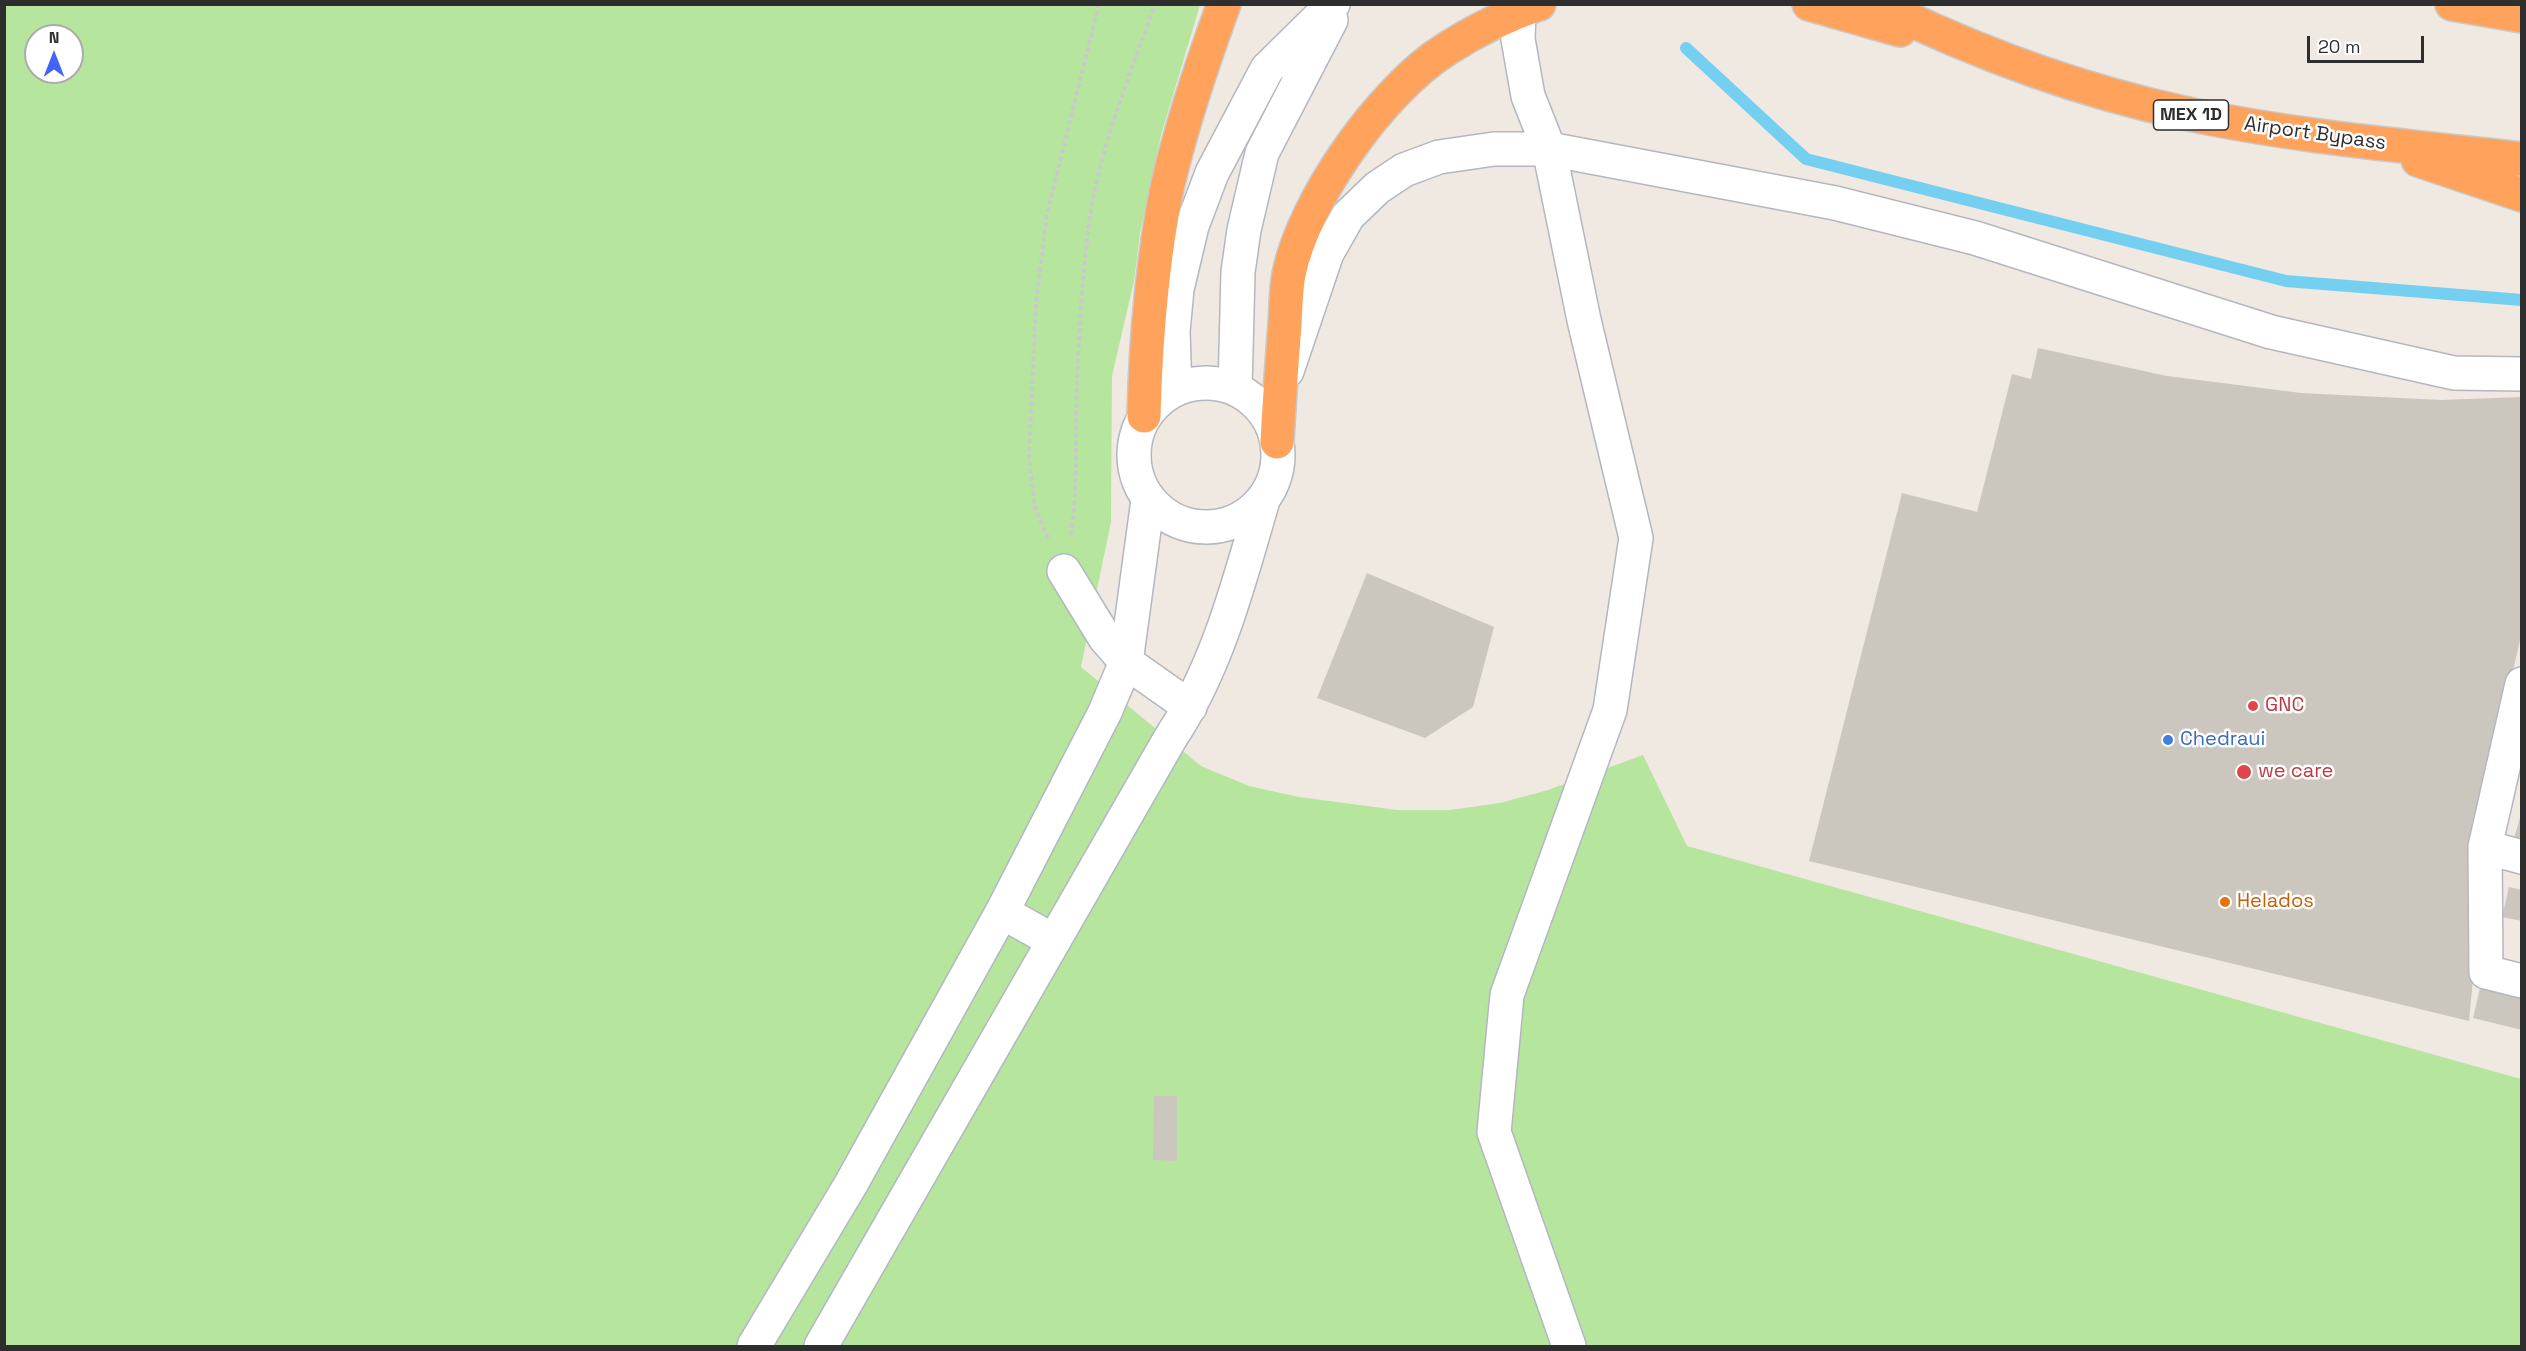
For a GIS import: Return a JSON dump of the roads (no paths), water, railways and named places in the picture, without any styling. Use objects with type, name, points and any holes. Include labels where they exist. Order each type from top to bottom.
[{"type":"highway","points":[[1144,416],[1151,294],[1168,187],[1194,91],[1224,4]]},
{"type":"highway","points":[[1809,4],[1987,54]]},
{"type":"highway","name":"Airport Bypass","points":[[1877,4],[1987,54],[2072,84],[2183,113],[2259,128],[2522,159]]},
{"type":"highway","points":[[2452,4],[2522,16]]},
{"type":"highway","points":[[1277,442],[1289,275],[1300,236],[1318,199],[1346,153],[1388,100],[1444,50],[1529,8]]},
{"type":"highway","points":[[2366,142],[2522,195]]},
{"type":"street","points":[[1175,390],[1173,331],[1177,289],[1192,226],[1212,173],[1267,69],[1333,4]]},
{"type":"street","points":[[1235,389],[1238,272],[1244,230],[1262,153],[1338,4]]},
{"type":"street","points":[[1529,8],[1518,39],[1528,96],[1549,149],[1584,320],[1636,538],[1610,710],[1508,995],[1494,1132],[1569,1347]]},
{"type":"street","points":[[1281,390],[1327,253],[1348,216],[1377,188],[1404,170],[1439,157],[1494,149],[1549,149],[1835,202],[1975,238],[2283,335],[2454,373],[2522,374]]},
{"type":"street","points":[[821,1347],[1171,737],[1191,708],[1228,620],[1263,500],[1276,472],[1277,442],[1270,420],[1255,402],[1235,389],[1205,382],[1175,390],[1158,401],[1144,416],[1136,434],[1132,457],[1137,480],[1148,500],[1174,519],[1184,524],[1205,528],[1227,525],[1247,515],[1263,500]]},
{"type":"street","points":[[754,1347],[851,1184],[1002,912],[1080,765],[1126,662],[1148,500]]},
{"type":"street","points":[[1064,571],[1105,638],[1126,662],[1191,708]]},
{"type":"street","points":[[2522,684],[2513,764],[2485,847],[2486,972],[2522,981]]},
{"type":"street","points":[[2485,847],[2522,857]]},
{"type":"street","points":[[1002,912],[1054,941]]},
{"type":"waterway","points":[[1686,48],[1806,159],[2286,281],[2522,300]]},
{"type":"place","name":"GNC","points":[[2253,706]]},
{"type":"place","name":"Chedraui","points":[[2168,740]]},
{"type":"place","name":"we care","points":[[2244,772]]},
{"type":"place","name":"Helados","points":[[2225,902]]}]
